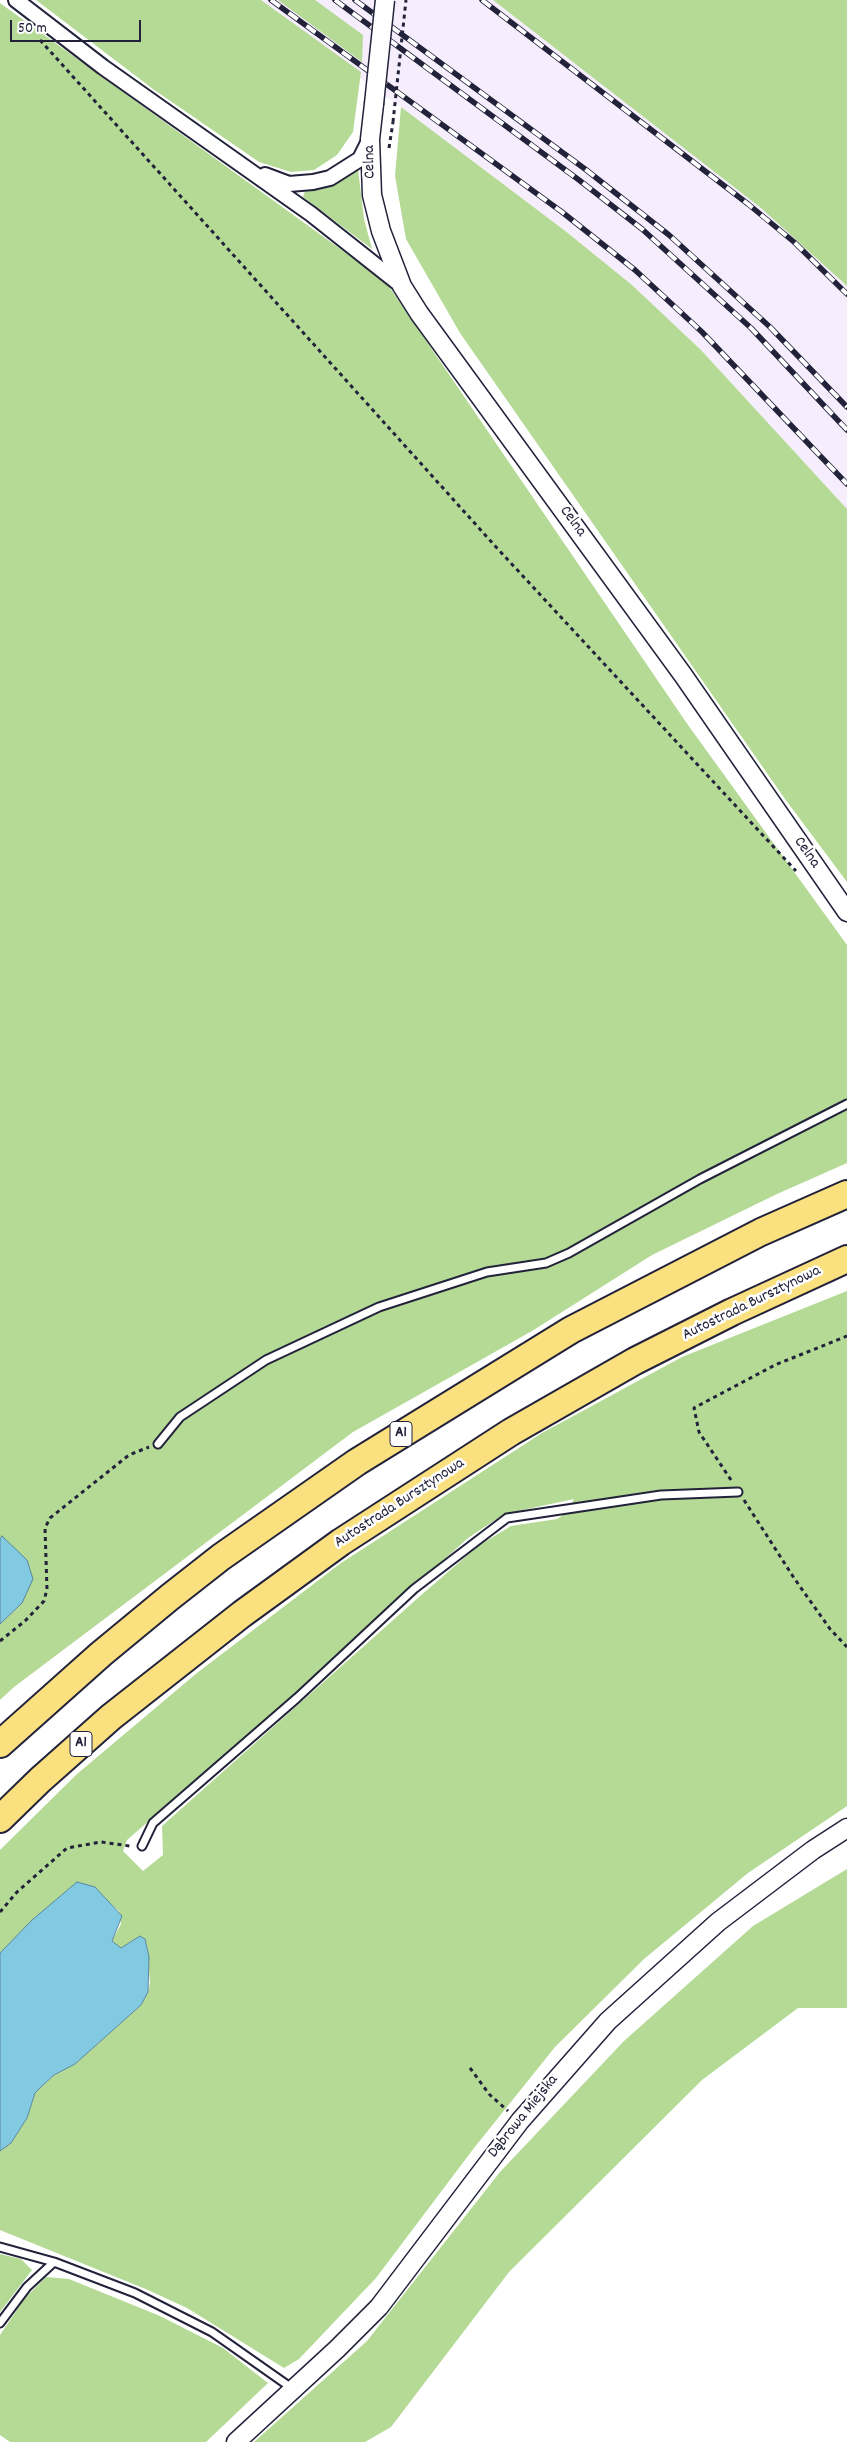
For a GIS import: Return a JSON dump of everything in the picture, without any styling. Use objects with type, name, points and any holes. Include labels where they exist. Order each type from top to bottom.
[{"type":"highway","name":"A1","points":[[0,1744],[101,1654],[170,1597],[236,1546],[357,1462],[570,1330],[752,1236],[847,1194]]},
{"type":"highway","name":"Autostrada Bursztynowa","points":[[0,1819],[111,1717],[242,1614],[341,1542],[511,1432],[627,1365],[732,1312],[847,1259]]},
{"type":"street","points":[[16,0],[103,67],[238,160],[331,229],[402,286]]},
{"type":"street","name":"Celna","points":[[385,0],[370,139],[372,195],[381,231],[402,286],[419,313],[683,675],[847,912]]},
{"type":"street","points":[[238,160],[289,184],[314,182],[330,178],[360,159],[370,139]]},
{"type":"street","name":"Dąbrowa Miejska","points":[[236,2442],[294,2390],[378,2307],[520,2121],[608,2021],[718,1922],[847,1828]]},
{"type":"lane","points":[[158,1444],[180,1417],[266,1360],[379,1307],[487,1272],[546,1263],[569,1253],[700,1179],[847,1104]]},
{"type":"lane","points":[[142,1846],[154,1823],[297,1698],[414,1590],[506,1518],[661,1494],[738,1492]]},
{"type":"lane","points":[[0,2247],[54,2262],[135,2293],[212,2332],[294,2390]]},
{"type":"lane","points":[[0,2323],[26,2287],[54,2262]]},
{"type":"path","points":[[393,122],[406,0]]},
{"type":"path","points":[[36,36],[496,547],[798,873]]},
{"type":"path","points":[[847,1336],[783,1362],[694,1408],[699,1432],[794,1578],[830,1629],[847,1647]]},
{"type":"path","points":[[0,1641],[25,1621],[44,1600],[47,1590],[45,1528],[50,1518],[129,1456],[158,1444]]},
{"type":"path","points":[[0,1912],[17,1892],[68,1848],[101,1842],[142,1846]]},
{"type":"path","points":[[470,2068],[488,2094],[520,2121]]},
{"type":"shaded area","points":[[250,0],[493,0],[761,208],[847,286],[847,509],[701,350],[632,285],[564,230],[401,107]]},
{"type":"green space","points":[[36,0],[261,0],[361,72],[353,132],[337,155],[314,170],[291,172],[259,162],[153,89]]},
{"type":"green space","points":[[278,0],[315,0],[363,35],[362,62]]},
{"type":"green space","points":[[493,0],[847,0],[847,286],[761,208]]},
{"type":"green space","points":[[0,3],[386,282],[688,725],[847,945],[847,1163],[777,1194],[652,1255],[532,1331],[353,1432],[14,1687],[0,1700],[0,1624],[22,1603],[2,1537],[0,1538]]},
{"type":"green space","points":[[401,107],[564,230],[632,285],[701,350],[847,509],[847,882],[785,799],[460,333],[406,239],[395,176]]},
{"type":"green space","points":[[355,168],[358,169],[364,219],[372,249],[303,197],[305,191],[322,188]]},
{"type":"green space","points":[[847,1291],[847,1806],[748,1873],[644,1959],[555,2047],[474,2148],[376,2278],[299,2359],[284,2368],[187,2308],[148,2290],[0,2230],[0,2151],[11,2143],[27,2118],[35,2093],[54,2075],[75,2064],[141,2005],[148,1992],[150,1983],[147,1945],[140,1936],[121,1948],[112,1941],[121,1924],[119,1911],[104,1899],[95,1887],[0,1953],[0,1850],[77,1774],[197,1673],[341,1563],[542,1433],[682,1357]],"holes":[[[574,1499],[566,1513],[557,1519],[511,1526],[478,1546],[162,1826],[163,1855],[143,1871],[123,1851],[127,1840],[297,1692],[468,1538],[504,1514]]]},
{"type":"green space","points":[[847,1869],[847,2008],[798,2008],[702,2080],[509,2272],[391,2427],[365,2442],[254,2442],[367,2341],[500,2172],[624,2041],[753,1926]]},
{"type":"green space","points":[[0,2254],[21,2259],[32,2270],[0,2312]]},
{"type":"green space","points":[[46,2277],[69,2279],[160,2316],[223,2348],[268,2383],[206,2442],[10,2442],[0,2435],[0,2335],[25,2298]]},
{"type":"water","points":[[2,1536],[27,1560],[33,1579],[22,1603],[0,1624],[0,1539]]},
{"type":"water","points":[[77,1882],[95,1887],[122,1916],[112,1941],[121,1948],[140,1936],[145,1939],[149,1957],[148,1992],[141,2005],[75,2064],[54,2075],[35,2093],[27,2118],[11,2143],[0,2151],[0,1953],[32,1920]]},
{"type":"railway","points":[[271,0],[562,212],[635,270],[702,332],[847,484]]},
{"type":"railway","points":[[335,0],[579,180],[642,229],[751,328],[847,430]]},
{"type":"railway","points":[[355,0],[585,169],[669,235],[770,327],[847,407]]},
{"type":"railway","points":[[482,0],[748,204],[794,242],[847,294]]}]
